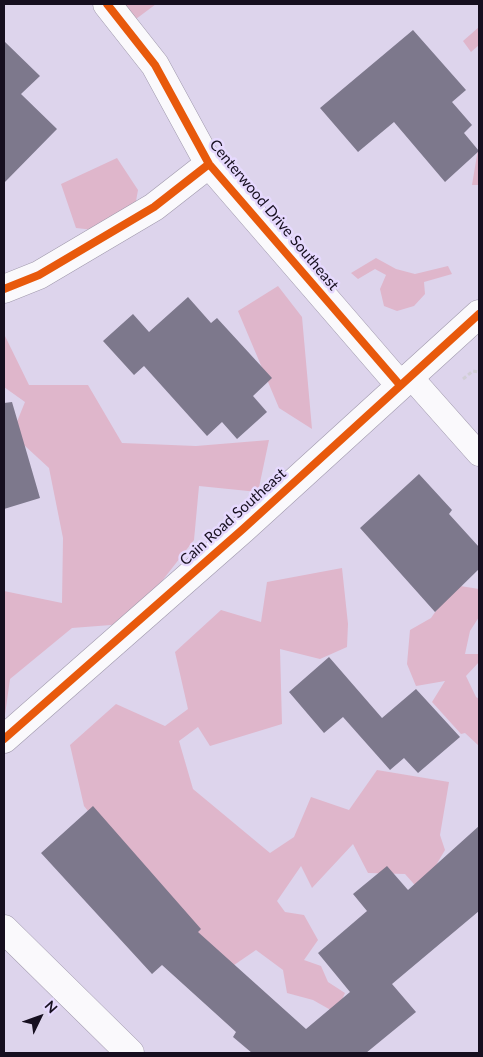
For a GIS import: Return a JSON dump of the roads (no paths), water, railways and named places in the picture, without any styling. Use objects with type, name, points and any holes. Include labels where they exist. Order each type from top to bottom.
[{"type":"street","name":"Centerwood Drive Southeast","points":[[107,4],[155,65],[210,164],[404,380]]},
{"type":"street","points":[[4,289],[39,275],[154,207],[210,164]]},
{"type":"street","name":"Cain Road Southeast","points":[[4,739],[243,529],[404,380],[479,314]]},
{"type":"street","points":[[4,929],[130,1053]]},
{"type":"lane","points":[[404,380],[479,454]]}]
